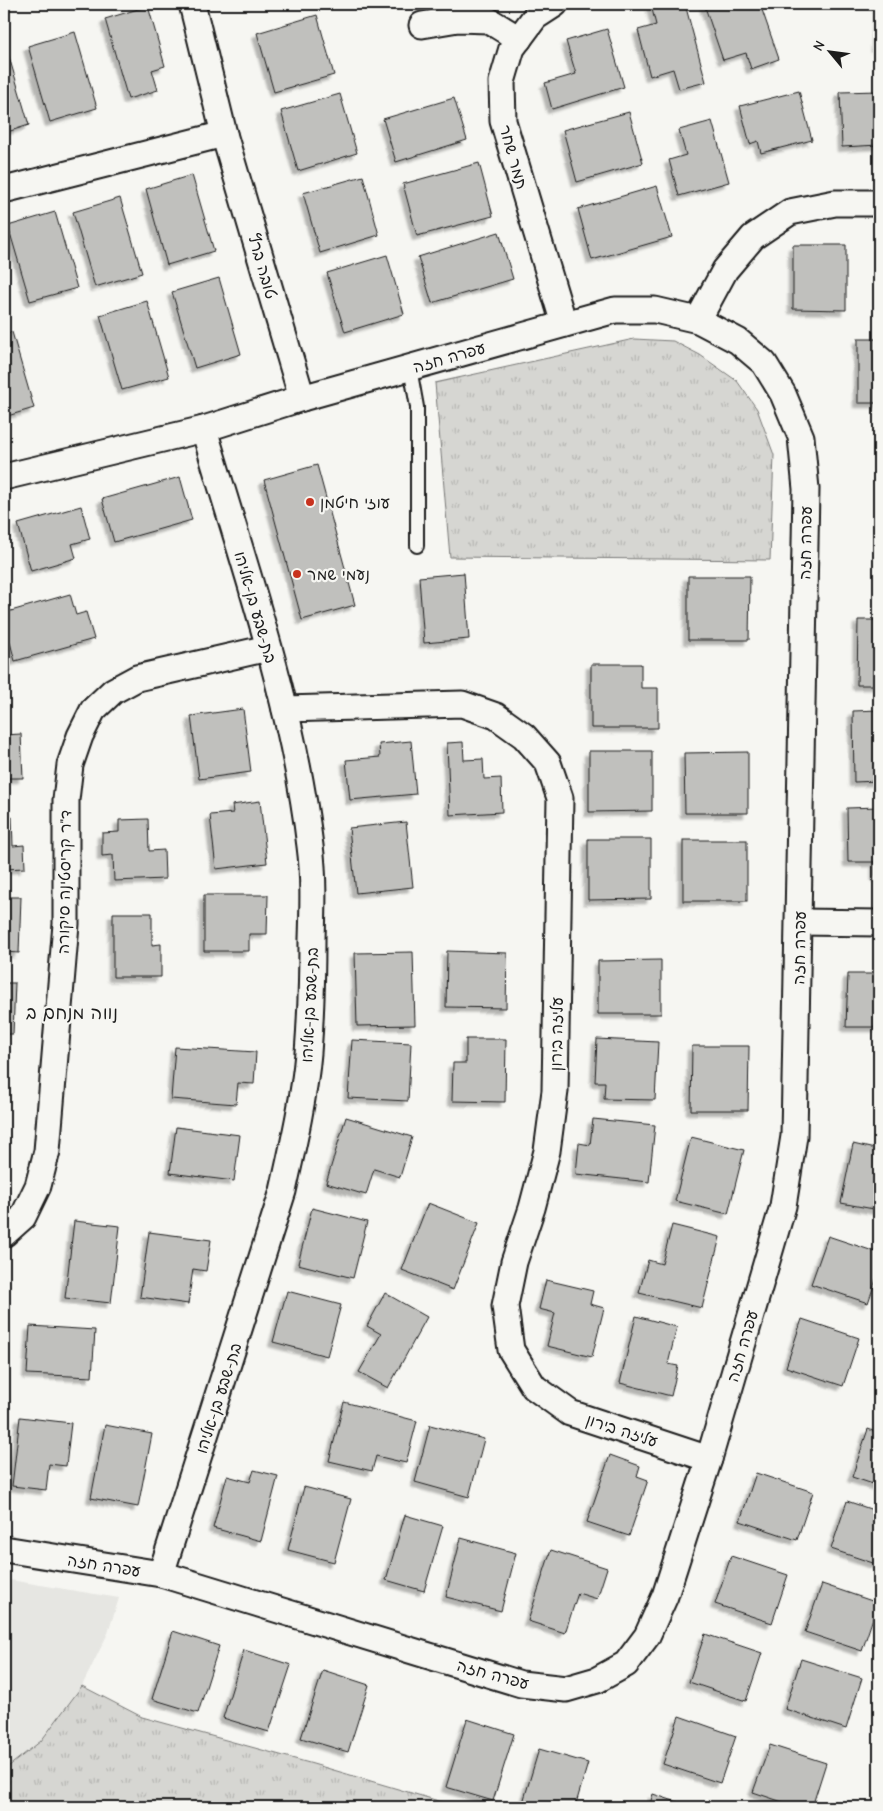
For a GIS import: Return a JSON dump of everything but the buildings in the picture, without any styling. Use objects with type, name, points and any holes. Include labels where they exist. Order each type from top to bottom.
[{"type":"street","name":"טובה ברץ","points":[[192,4],[224,134],[302,398]]},
{"type":"street","name":"תמר שחר","points":[[555,4],[535,17],[512,48],[502,82],[503,121],[564,324]]},
{"type":"street","points":[[422,25],[458,19],[488,20],[518,39]]},
{"type":"street","points":[[4,190],[224,134]]},
{"type":"street","points":[[698,320],[725,270],[753,237],[790,212],[835,203],[879,203]]},
{"type":"street","name":"עפרה חזה","points":[[4,477],[204,429],[302,398],[615,310],[655,310],[698,320],[738,342],[764,363],[783,394],[801,438],[806,489],[794,1136],[783,1206],[665,1596],[647,1636],[626,1664],[597,1680],[566,1689],[521,1684],[161,1574],[4,1549]]},
{"type":"street","name":"בת-שבע בן-אליהו","points":[[161,1574],[283,1191],[297,1128],[305,1073],[312,985],[313,903],[311,848],[304,803],[285,709],[204,429]]},
{"type":"street","name":"ד\"ר קריסטינה סיקורה","points":[[4,1234],[23,1217],[38,1186],[47,1151],[66,924],[66,800],[70,765],[80,736],[93,710],[113,691],[137,678],[268,648]]},
{"type":"street","name":"עליזה בירון","points":[[285,709],[462,704],[496,716],[524,736],[548,763],[560,798],[555,1091],[548,1151],[514,1262],[505,1306],[511,1350],[534,1387],[570,1413],[708,1459]]},
{"type":"street","points":[[799,922],[879,922]]},
{"type":"lane","points":[[410,368],[417,407],[417,546]]},
{"type":"shaded area","points":[[4,1579],[119,1598],[108,1633],[82,1686],[41,1741],[4,1770]]},
{"type":"green space","points":[[634,339],[673,341],[700,355],[737,381],[757,409],[774,455],[770,560],[450,557],[435,383]]},
{"type":"green space","points":[[82,1686],[142,1717],[459,1807],[4,1807],[4,1770],[41,1741]]},
{"type":"place","name":"עוזי חיטמן","points":[[310,502]]},
{"type":"place","name":"נעמי שמר","points":[[297,574]]},
{"type":"district","name":"נווה מנחם ב","points":[[72,1013]]}]
